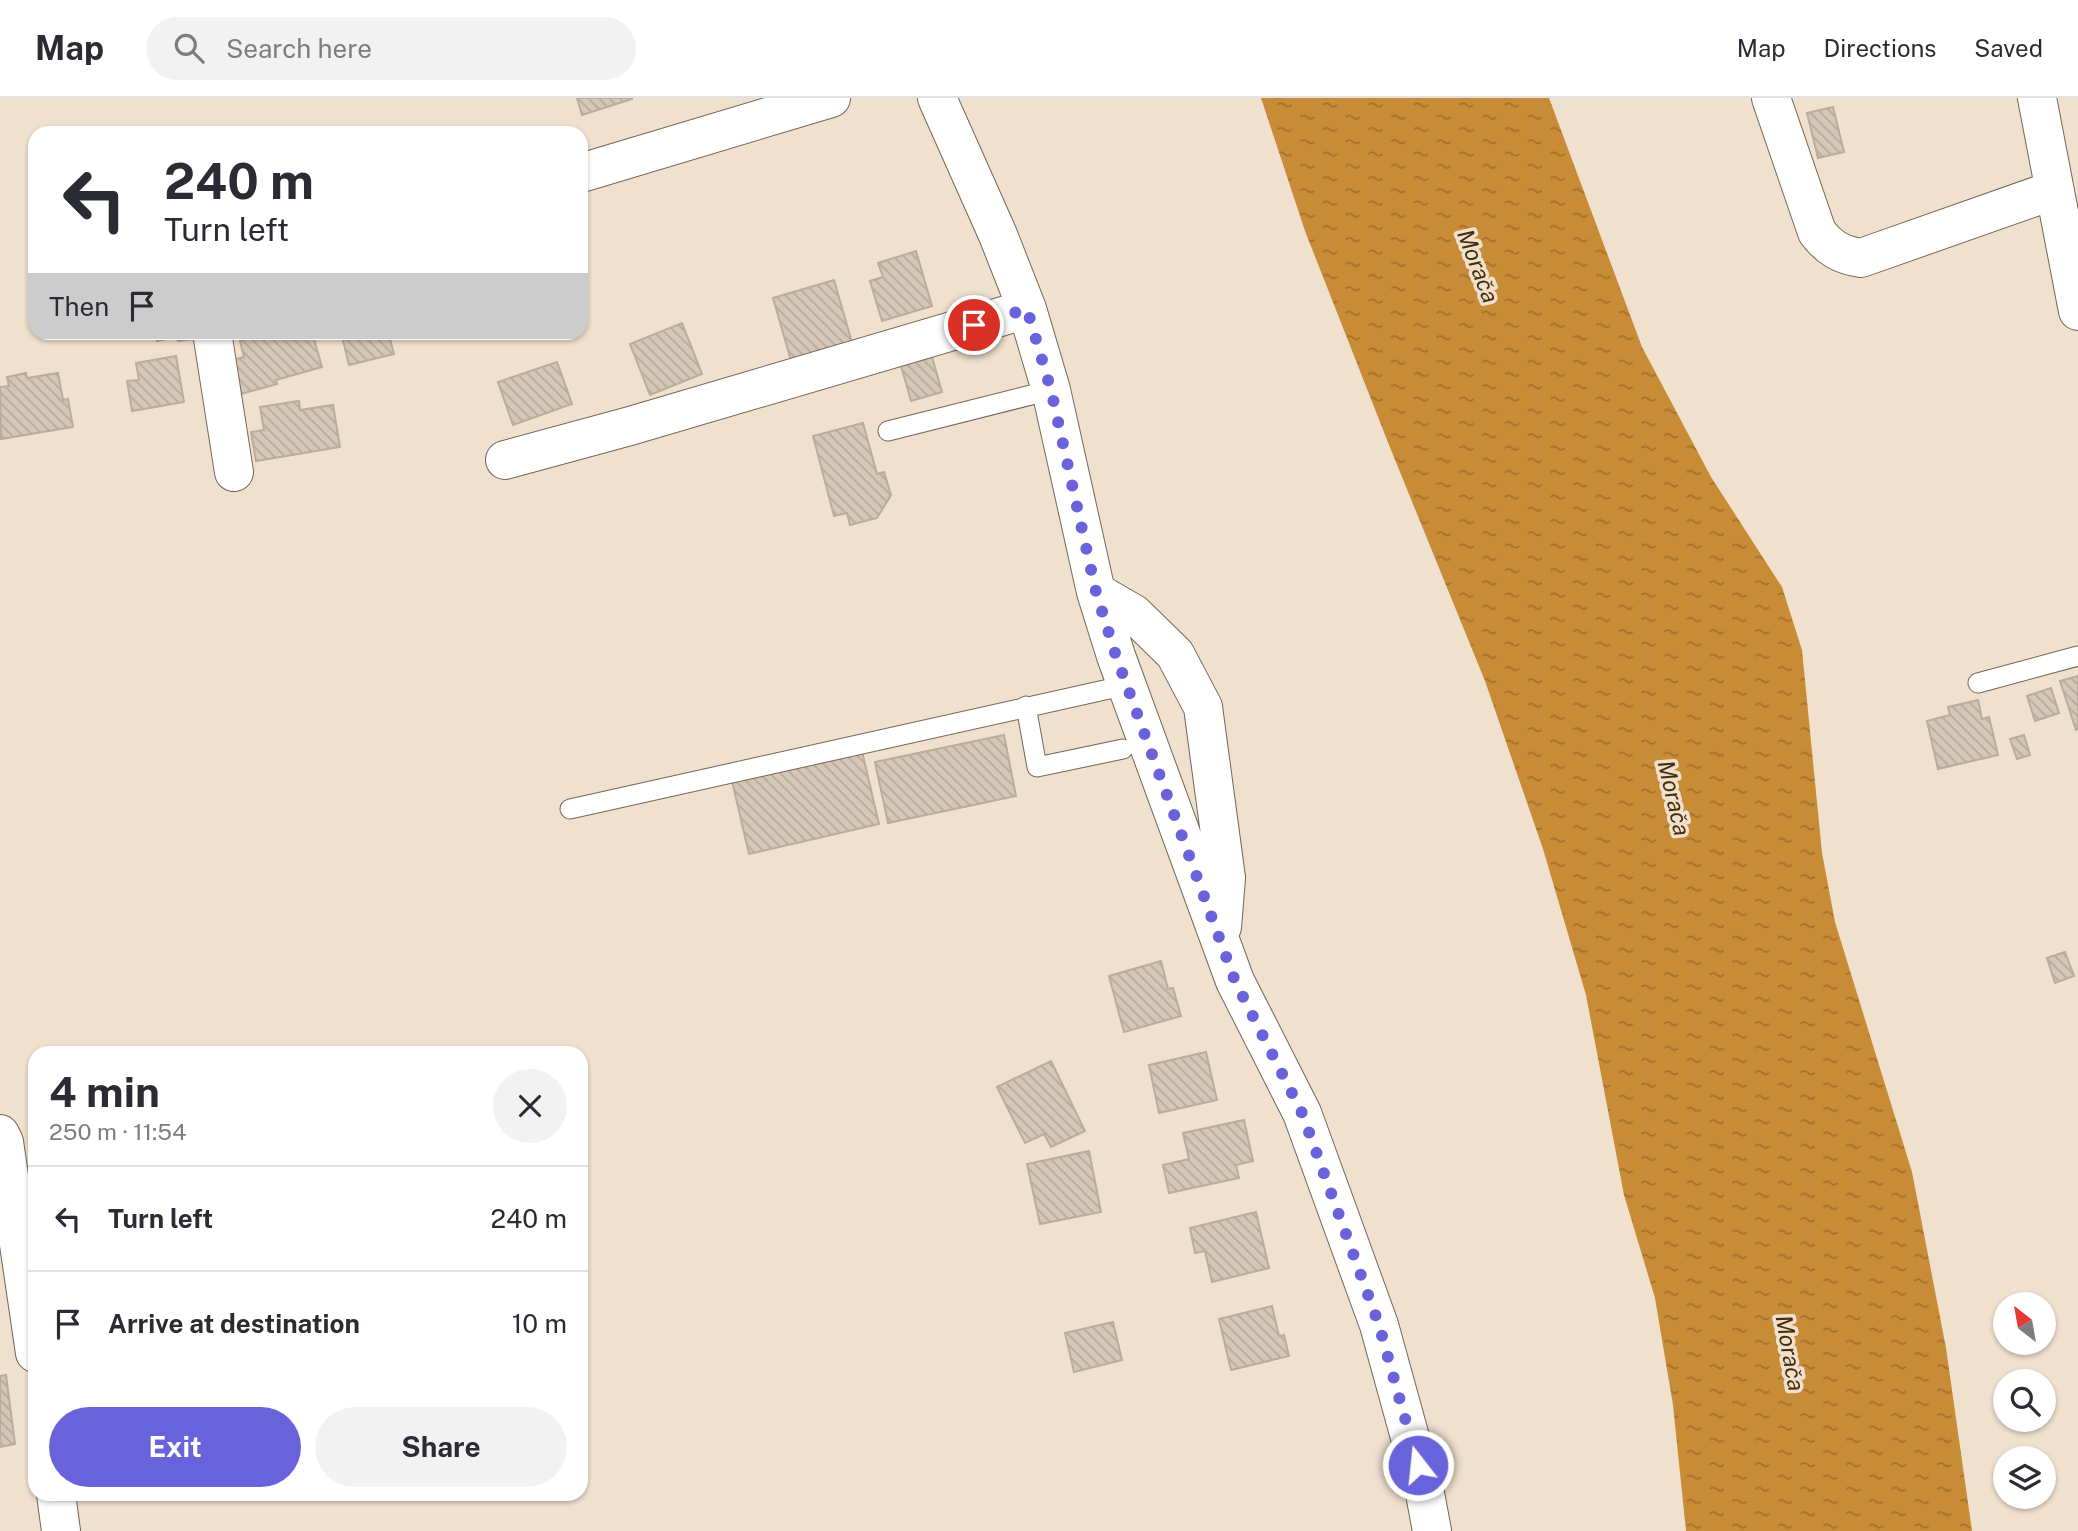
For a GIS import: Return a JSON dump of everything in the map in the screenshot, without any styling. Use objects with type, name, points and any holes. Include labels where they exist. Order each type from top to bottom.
[{"type":"street","points":[[588,171],[831,98]]},
{"type":"street","points":[[937,98],[998,235],[1027,309],[1051,390],[1096,592],[1127,685],[1235,981],[1302,1113],[1379,1325],[1424,1488],[1432,1531]]},
{"type":"street","points":[[1772,98],[1817,232],[1829,247],[1847,256],[1861,258],[2054,190]]},
{"type":"street","points":[[2037,98],[2078,311]]},
{"type":"street","points":[[505,460],[1027,309]]},
{"type":"street","points":[[213,340],[234,472]]},
{"type":"street","points":[[1096,592],[1134,614],[1175,654],[1203,707],[1226,878],[1221,941]]},
{"type":"street","points":[[0,1134],[4,1142],[28,1305]]},
{"type":"street","points":[[57,1501],[61,1531]]},
{"type":"lane","points":[[888,431],[1051,390]]},
{"type":"lane","points":[[1978,683],[2078,656]]},
{"type":"lane","points":[[570,809],[1127,685]]},
{"type":"lane","points":[[1026,706],[1037,767],[1123,749]]},
{"type":"water","name":"Morača","points":[[1261,98],[1549,98],[1642,347],[1711,477],[1782,587],[1802,650],[1822,853],[1835,922],[1912,1172],[1946,1348],[1972,1531],[1686,1531],[1673,1405],[1655,1298],[1624,1195],[1586,995],[1543,849],[1485,681],[1305,231]]},
{"type":"building","points":[[577,98],[632,98],[632,99],[582,115]]},
{"type":"building","points":[[1833,107],[1844,152],[1818,158],[1807,113]]},
{"type":"building","points":[[916,251],[932,306],[882,321],[870,281],[883,277],[878,263]]},
{"type":"building","points":[[834,280],[853,346],[792,364],[773,298]]},
{"type":"building","points":[[682,323],[702,374],[650,395],[630,344]]},
{"type":"building","points":[[240,340],[314,340],[322,367],[276,380],[277,384],[241,394],[232,360],[244,357]]},
{"type":"building","points":[[343,340],[390,340],[394,354],[349,365]]},
{"type":"building","points":[[176,356],[184,402],[132,411],[127,381],[139,380],[136,363]]},
{"type":"building","points":[[932,357],[942,392],[911,401],[901,366]]},
{"type":"building","points":[[557,362],[572,404],[513,425],[498,382]]},
{"type":"building","points":[[26,373],[27,378],[58,373],[63,400],[68,399],[73,427],[1,439],[0,387],[9,386],[7,377]]},
{"type":"building","points":[[299,401],[300,410],[333,405],[340,447],[256,461],[251,432],[264,430],[260,407]]},
{"type":"building","points":[[863,423],[877,474],[884,472],[891,495],[877,518],[850,525],[847,513],[834,516],[813,436]]},
{"type":"building","points":[[2078,676],[2078,729],[2076,730],[2060,681]]},
{"type":"building","points":[[2051,688],[2059,713],[2035,721],[2027,696]]},
{"type":"building","points":[[1978,700],[1982,719],[1989,717],[1998,755],[1938,769],[1927,721],[1950,715],[1948,707]]},
{"type":"building","points":[[1004,735],[1016,796],[888,823],[875,762]]},
{"type":"building","points":[[2024,735],[2030,755],[2017,759],[2010,739]]},
{"type":"building","points":[[862,751],[879,824],[749,854],[732,781]]},
{"type":"building","points":[[2065,952],[2074,976],[2055,983],[2047,958]]},
{"type":"building","points":[[1161,961],[1168,989],[1173,988],[1181,1016],[1124,1032],[1109,976]]},
{"type":"building","points":[[1206,1052],[1217,1100],[1159,1113],[1149,1065]]},
{"type":"building","points":[[1051,1061],[1085,1131],[1051,1147],[1044,1134],[1025,1143],[997,1087]]},
{"type":"building","points":[[1244,1120],[1253,1161],[1236,1165],[1239,1178],[1169,1193],[1163,1165],[1189,1159],[1183,1133]]},
{"type":"building","points":[[1089,1151],[1101,1212],[1040,1224],[1027,1164]]},
{"type":"building","points":[[1256,1212],[1269,1268],[1212,1282],[1205,1251],[1195,1253],[1190,1228]]},
{"type":"building","points":[[1272,1306],[1279,1336],[1284,1335],[1289,1356],[1231,1370],[1219,1319]]},
{"type":"building","points":[[1113,1322],[1122,1360],[1074,1372],[1065,1333]]},
{"type":"building","points":[[6,1375],[15,1444],[0,1447],[0,1376]]},
{"type":"route","points":[[974,325],[1027,309],[1051,390],[1096,592],[1116,656],[1235,981],[1302,1113],[1379,1325],[1418,1465]]}]
